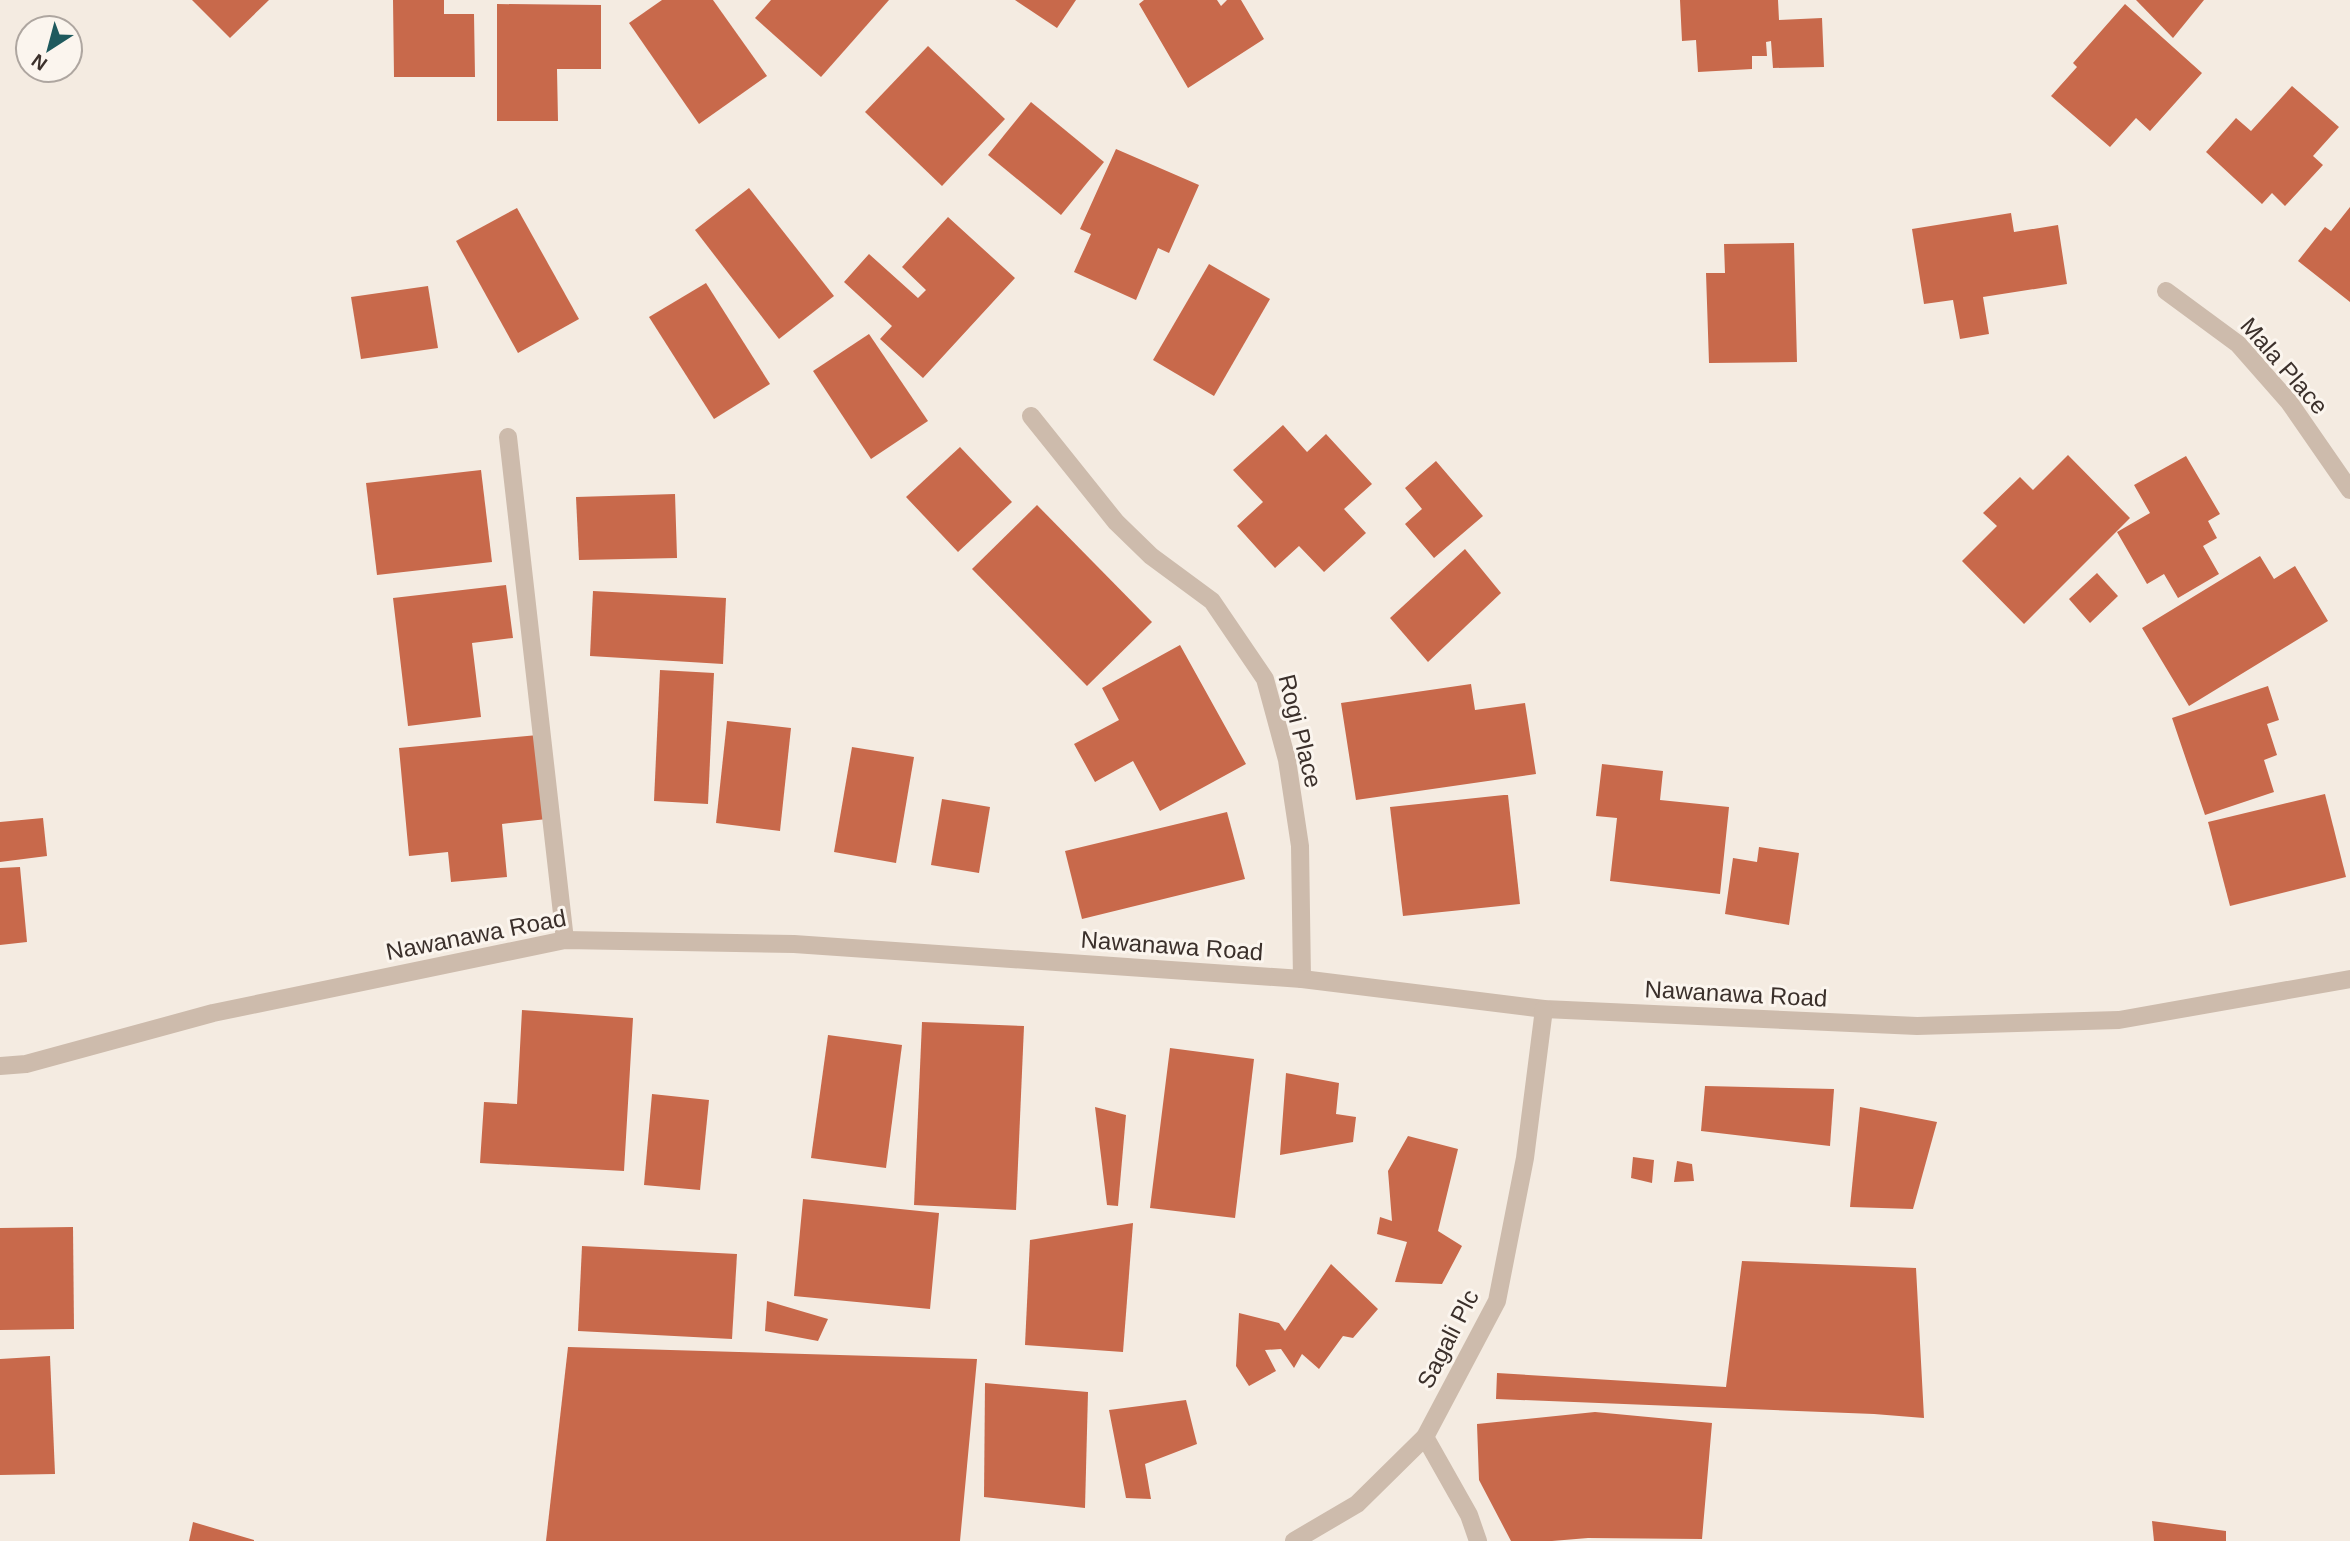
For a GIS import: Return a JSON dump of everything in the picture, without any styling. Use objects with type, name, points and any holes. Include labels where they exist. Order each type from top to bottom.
[{"type":"street","name":"Mala Place","points":[[2166,290],[2238,344],[2289,402],[2350,490]]},
{"type":"street","name":"Rogi Place","points":[[1031,416],[1116,522],[1151,556],[1212,601],[1265,679],[1287,760],[1300,846],[1303,979]]},
{"type":"street","points":[[508,437],[565,940]]},
{"type":"street","name":"Nawanawa Road","points":[[0,1066],[26,1065],[213,1013],[565,940],[794,944],[1303,979],[1544,1009],[1917,1026],[2119,1020],[2350,979]]},
{"type":"street","name":"Sagali Plc","points":[[1294,1541],[1357,1504],[1425,1437],[1497,1301],[1525,1158],[1544,1009]]},
{"type":"street","points":[[1425,1437],[1469,1515],[1478,1541]]},
{"type":"building","points":[[192,0],[269,0],[230,38]]},
{"type":"building","points":[[393,0],[444,0],[444,14],[474,14],[475,77],[394,77]]},
{"type":"building","points":[[662,0],[713,0],[767,76],[699,124],[629,23]]},
{"type":"building","points":[[771,0],[889,0],[821,77],[755,18]]},
{"type":"building","points":[[1015,0],[1076,0],[1057,28]]},
{"type":"building","points":[[1144,0],[1217,0],[1221,6],[1227,0],[1241,0],[1264,39],[1188,88],[1139,4]]},
{"type":"building","points":[[1680,0],[1778,0],[1779,20],[1822,18],[1824,67],[1773,68],[1771,41],[1766,42],[1767,56],[1752,56],[1752,69],[1698,72],[1696,40],[1682,41]]},
{"type":"building","points":[[2136,0],[2204,0],[2173,38]]},
{"type":"building","points":[[497,4],[601,5],[601,69],[557,69],[558,121],[497,121]]},
{"type":"building","points":[[2125,4],[2202,73],[2150,131],[2136,118],[2110,147],[2051,96],[2077,67],[2073,63]]},
{"type":"building","points":[[928,46],[1005,119],[942,186],[865,112]]},
{"type":"building","points":[[2292,86],[2339,127],[2313,156],[2323,165],[2285,206],[2272,193],[2262,204],[2206,152],[2236,118],[2251,131]]},
{"type":"building","points":[[1031,102],[1104,162],[1061,215],[988,155]]},
{"type":"building","points":[[1116,149],[1199,185],[1169,253],[1158,248],[1136,300],[1074,272],[1091,234],[1080,229]]},
{"type":"building","points":[[749,188],[834,296],[779,339],[695,230]]},
{"type":"building","points":[[2350,207],[2350,302],[2298,261],[2325,227],[2331,231]]},
{"type":"building","points":[[517,208],[579,319],[518,353],[456,241]]},
{"type":"building","points":[[2011,213],[2014,232],[2058,225],[2067,284],[1983,297],[1989,334],[1960,339],[1953,300],[1924,304],[1912,229]]},
{"type":"building","points":[[948,217],[1015,278],[923,378],[880,339],[892,326],[844,282],[869,254],[918,298],[926,290],[902,267]]},
{"type":"building","points":[[1794,243],[1797,362],[1709,363],[1706,273],[1725,273],[1724,244]]},
{"type":"building","points":[[1209,264],[1270,299],[1214,396],[1153,360]]},
{"type":"building","points":[[706,283],[770,384],[714,419],[649,317]]},
{"type":"building","points":[[428,286],[438,348],[361,359],[351,297]]},
{"type":"building","points":[[869,334],[928,421],[871,459],[813,371]]},
{"type":"building","points":[[1283,425],[1307,452],[1326,434],[1372,484],[1344,509],[1366,533],[1324,572],[1299,546],[1275,568],[1237,526],[1263,502],[1233,470]]},
{"type":"building","points":[[960,447],[1012,502],[958,552],[906,497]]},
{"type":"building","points":[[2068,455],[2130,518],[2024,624],[1962,561],[1997,526],[1983,513],[2020,477],[2033,490]]},
{"type":"building","points":[[2186,456],[2220,514],[2208,521],[2217,538],[2203,546],[2219,574],[2178,598],[2164,574],[2147,584],[2117,532],[2150,513],[2134,485]]},
{"type":"building","points":[[1436,461],[1483,516],[1434,558],[1405,524],[1422,509],[1405,488]]},
{"type":"building","points":[[481,470],[492,562],[377,575],[366,483]]},
{"type":"building","points":[[675,494],[677,558],[579,560],[576,497]]},
{"type":"building","points":[[1037,505],[1152,622],[1087,686],[972,569]]},
{"type":"building","points":[[1465,549],[1501,593],[1428,662],[1390,618]]},
{"type":"building","points":[[2260,556],[2274,579],[2295,566],[2328,621],[2189,706],[2142,628]]},
{"type":"building","points":[[2097,573],[2118,596],[2090,623],[2069,599]]},
{"type":"building","points":[[506,585],[513,638],[472,643],[481,717],[408,726],[393,598]]},
{"type":"building","points":[[593,591],[726,598],[723,664],[590,656]]},
{"type":"building","points":[[1180,645],[1246,764],[1160,811],[1133,761],[1095,782],[1074,744],[1119,720],[1102,688]]},
{"type":"building","points":[[660,670],[714,673],[708,804],[654,801]]},
{"type":"building","points":[[1471,684],[1475,710],[1525,703],[1536,774],[1356,800],[1341,703]]},
{"type":"building","points":[[2268,686],[2279,720],[2267,724],[2277,755],[2264,760],[2274,792],[2205,815],[2172,718]]},
{"type":"building","points":[[727,721],[791,728],[780,831],[716,823]]},
{"type":"building","points":[[538,735],[547,819],[502,824],[507,877],[451,882],[448,852],[409,856],[399,748]]},
{"type":"building","points":[[852,747],[914,757],[896,863],[834,852]]},
{"type":"building","points":[[1602,764],[1663,771],[1660,800],[1729,807],[1720,894],[1610,881],[1617,818],[1596,816]]},
{"type":"building","points":[[2325,794],[2346,877],[2230,906],[2208,822]]},
{"type":"building","points":[[1508,795],[1520,904],[1403,916],[1390,807]]},
{"type":"building","points":[[942,799],[990,807],[979,873],[931,865]]},
{"type":"building","points":[[1227,812],[1245,879],[1082,919],[1065,851]]},
{"type":"building","points":[[43,818],[47,856],[0,862],[0,822]]},
{"type":"building","points":[[1759,847],[1799,853],[1789,925],[1725,914],[1733,858],[1757,862]]},
{"type":"building","points":[[20,867],[27,942],[0,945],[0,868]]},
{"type":"building","points":[[522,1010],[633,1018],[624,1171],[480,1163],[484,1102],[517,1104]]},
{"type":"building","points":[[922,1022],[1024,1026],[1016,1210],[914,1205]]},
{"type":"building","points":[[828,1035],[902,1045],[886,1168],[811,1158]]},
{"type":"building","points":[[1170,1048],[1254,1059],[1235,1218],[1150,1208]]},
{"type":"building","points":[[1286,1073],[1339,1083],[1336,1114],[1356,1117],[1353,1142],[1280,1155]]},
{"type":"building","points":[[1705,1086],[1834,1089],[1830,1146],[1701,1131]]},
{"type":"building","points":[[652,1094],[709,1100],[700,1190],[644,1185]]},
{"type":"building","points":[[1095,1107],[1126,1115],[1118,1206],[1107,1205]]},
{"type":"building","points":[[1860,1107],[1937,1122],[1913,1209],[1850,1207]]},
{"type":"building","points":[[1408,1136],[1458,1149],[1438,1231],[1462,1246],[1442,1284],[1395,1282],[1407,1242],[1377,1234],[1380,1217],[1392,1221],[1388,1171]]},
{"type":"building","points":[[1633,1157],[1654,1160],[1652,1183],[1631,1178]]},
{"type":"building","points":[[1677,1161],[1692,1164],[1694,1181],[1674,1182]]},
{"type":"building","points":[[803,1199],[939,1213],[930,1309],[794,1296]]},
{"type":"building","points":[[1133,1223],[1123,1352],[1025,1345],[1030,1240]]},
{"type":"building","points":[[73,1227],[74,1329],[0,1330],[0,1228]]},
{"type":"building","points":[[582,1246],[737,1254],[732,1339],[578,1331]]},
{"type":"building","points":[[1742,1261],[1916,1268],[1924,1418],[1496,1399],[1497,1373],[1726,1387]]},
{"type":"building","points":[[1331,1264],[1378,1309],[1353,1338],[1343,1336],[1319,1369],[1302,1354],[1294,1368],[1281,1349],[1265,1350],[1276,1371],[1249,1386],[1236,1366],[1239,1313],[1279,1323],[1285,1331]]},
{"type":"building","points":[[767,1301],[828,1319],[818,1341],[765,1331]]},
{"type":"building","points":[[568,1347],[977,1359],[960,1541],[546,1541]]},
{"type":"building","points":[[50,1356],[55,1474],[0,1475],[0,1359]]},
{"type":"building","points":[[985,1383],[1088,1392],[1085,1508],[984,1497]]},
{"type":"building","points":[[1186,1400],[1197,1444],[1145,1464],[1151,1499],[1126,1498],[1109,1410]]},
{"type":"building","points":[[1595,1412],[1712,1423],[1702,1539],[1588,1538],[1511,1541],[1479,1480],[1477,1424]]},
{"type":"building","points":[[2152,1521],[2226,1531],[2226,1541],[2154,1541]]},
{"type":"building","points":[[193,1522],[254,1540],[254,1541],[189,1541]]}]
